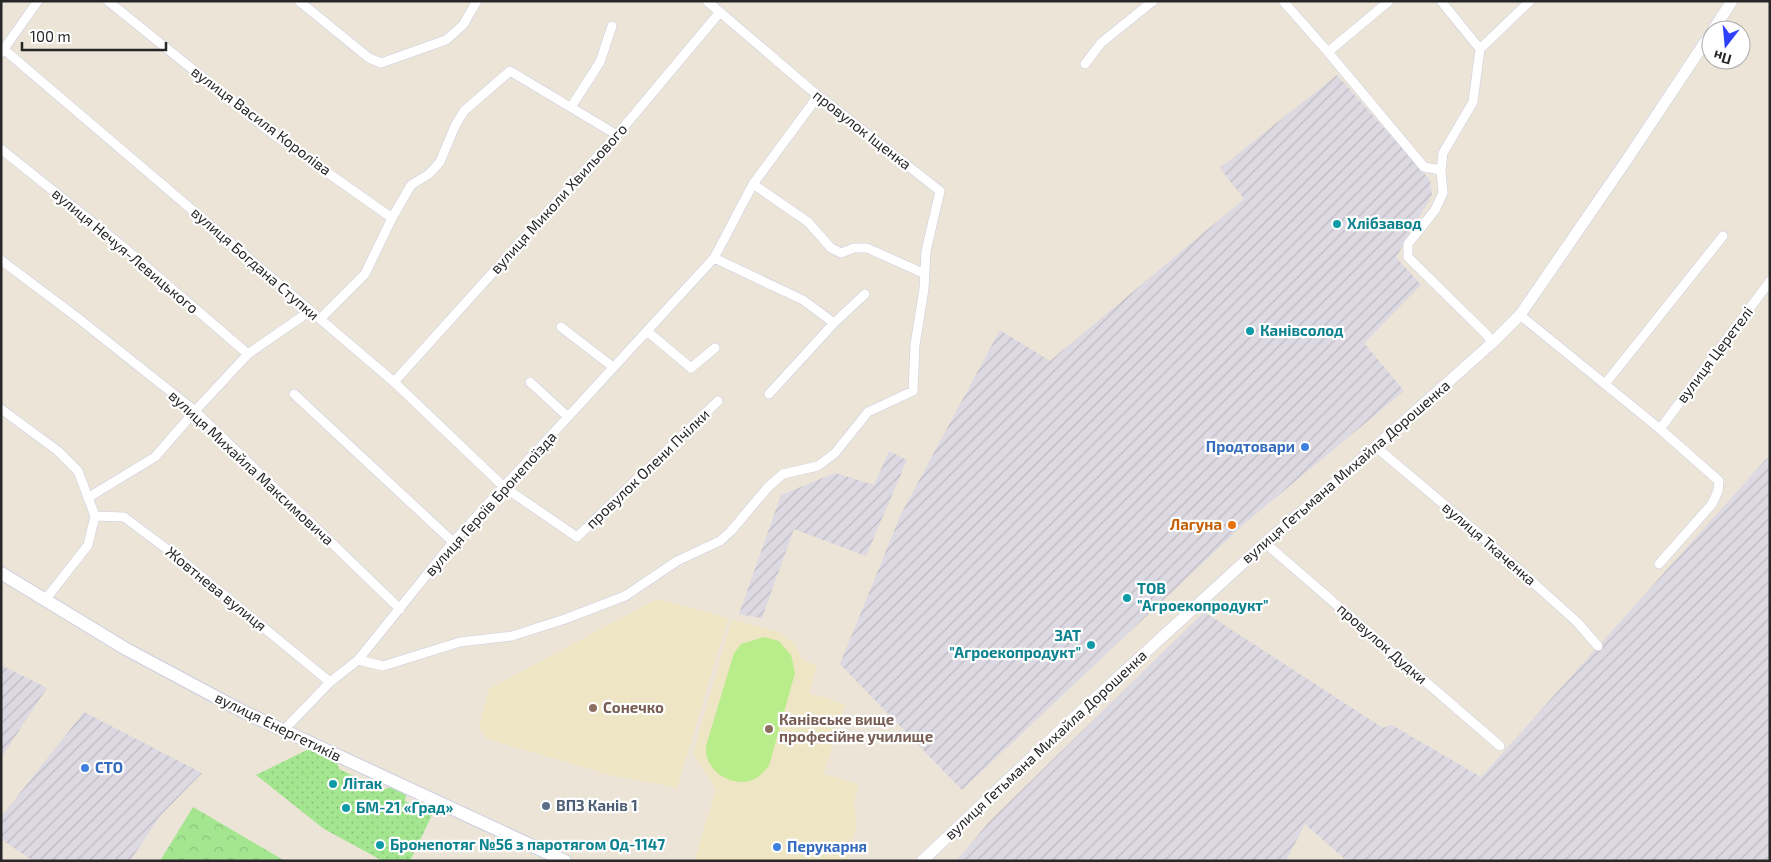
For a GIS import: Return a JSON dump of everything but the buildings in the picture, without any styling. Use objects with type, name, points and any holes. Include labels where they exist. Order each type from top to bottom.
[{"type":"main road","name":"вулиця Енергетиків","points":[[1,573],[126,650],[283,731],[565,861]]},
{"type":"street","points":[[2,49],[38,1]]},
{"type":"street","name":"вулиця Василя Короліва","points":[[108,1],[274,135],[392,218]]},
{"type":"street","points":[[299,1],[368,58],[381,62],[446,40],[463,25],[477,1]]},
{"type":"street","name":"провулок Іщенка","points":[[358,660],[383,666],[460,642],[512,636],[565,619],[626,596],[677,561],[720,541],[731,531],[768,487],[783,474],[818,466],[835,453],[868,412],[913,391],[915,345],[924,290],[926,251],[940,191],[818,96],[707,1]]},
{"type":"street","points":[[1085,64],[1101,43],[1152,1]]},
{"type":"street","points":[[1283,1],[1424,166],[1441,170]]},
{"type":"street","points":[[1328,52],[1388,1]]},
{"type":"street","points":[[1441,1],[1480,49]]},
{"type":"street","points":[[1492,343],[1487,335],[1408,257],[1408,244],[1435,210],[1443,193],[1441,170],[1443,153],[1473,102],[1480,49],[1530,1]]},
{"type":"street","points":[[1720,20],[1732,1]]},
{"type":"street","name":"вулиця Миколи Хвильового","points":[[394,382],[617,135],[720,12]]},
{"type":"street","points":[[571,107],[600,62],[612,26]]},
{"type":"street","name":"вулиця Гетьмана Михайла Дорошенка","points":[[922,861],[1066,724],[1265,543],[1492,343],[1520,315],[1701,48]]},
{"type":"street","name":"вулиця Богдана Ступки","points":[[2,49],[394,382],[504,488]]},
{"type":"street","points":[[320,319],[365,274],[392,218],[411,185],[429,174],[440,162],[455,126],[464,111],[510,71],[617,135]]},
{"type":"street","name":"вулиця Героїв Бронепоїзда","points":[[283,731],[330,682],[358,660],[453,542],[714,258],[753,184],[818,96]]},
{"type":"street","name":"вулиця Нечуя-Левицького","points":[[1,149],[121,245],[248,354]]},
{"type":"street","points":[[753,184],[808,222],[831,248],[841,253],[854,248],[867,248],[925,274]]},
{"type":"street","points":[[1605,384],[1723,236]]},
{"type":"street","points":[[714,258],[803,300],[834,323]]},
{"type":"street","name":"вулиця Михайла Максимовича","points":[[1,260],[78,318],[194,411],[400,609]]},
{"type":"street","name":"вулиця Церетелі","points":[[1660,429],[1770,282]]},
{"type":"street","points":[[769,394],[834,323],[865,294]]},
{"type":"street","points":[[89,497],[155,457],[194,411],[248,354],[310,311]]},
{"type":"street","points":[[1520,315],[1660,429],[1719,481],[1718,491],[1712,504],[1659,564]]},
{"type":"street","points":[[561,327],[613,368]]},
{"type":"street","points":[[647,331],[691,368],[715,348]]},
{"type":"street","name":"вулиця Героїв Бронепоїзда","points":[[530,382],[568,418]]},
{"type":"street","points":[[294,394],[453,542]]},
{"type":"street","name":"провулок Олени Пчілки","points":[[504,488],[577,537],[718,401]]},
{"type":"street","points":[[1,409],[58,451],[78,472],[95,516],[88,545],[45,600]]},
{"type":"street","name":"вулиця Ткаченка","points":[[1376,446],[1578,622],[1598,646]]},
{"type":"street","name":"Жовтнева вулиця","points":[[95,516],[124,517],[175,555],[330,682]]},
{"type":"street","name":"провулок Дудки","points":[[1265,543],[1500,746]]},
{"type":"shaded area","points":[[1337,75],[1430,180],[1432,195],[1396,257],[1421,285],[1364,343],[1404,391],[1245,523],[962,790],[840,664],[901,514],[1000,330],[1050,361],[1244,199],[1220,168]]},
{"type":"shaded area","points":[[889,451],[907,460],[866,556],[794,529],[762,618],[739,614],[781,495],[835,473],[874,485]]},
{"type":"shaded area","points":[[1767,458],[1770,461],[1770,861],[1347,861],[1305,824],[1286,861],[956,861],[989,822],[1204,612],[1383,728],[1392,725],[1481,777]]},
{"type":"shaded area","name":"Сонечко","points":[[662,600],[728,618],[677,789],[610,775],[487,739],[479,726],[489,689],[653,601]]},
{"type":"shaded area","name":"Канівське вище професійне училище","points":[[732,619],[779,632],[795,644],[802,660],[817,665],[809,693],[845,704],[824,774],[859,784],[854,802],[857,825],[847,861],[694,861],[716,789],[693,753]]},
{"type":"shaded area","points":[[1,665],[47,688],[1,758]]},
{"type":"shaded area","points":[[84,712],[202,773],[160,816],[130,861],[33,861],[1,839],[1,817]]},
{"type":"green space","points":[[764,637],[779,641],[791,655],[795,673],[769,766],[758,777],[743,782],[736,781],[721,776],[715,771],[707,757],[706,746],[734,653],[741,644]]},
{"type":"green space","points":[[309,749],[337,762],[339,769],[383,790],[391,787],[406,795],[405,801],[432,815],[410,861],[383,861],[324,829],[256,775]]},
{"type":"green space","points":[[193,807],[285,861],[160,861]]},
{"type":"place","name":"Хлібзавод","points":[[1337,224]]},
{"type":"place","name":"Канівсолод","points":[[1250,331]]},
{"type":"place","name":"Продтовари","points":[[1305,447]]},
{"type":"place","name":"Лагуна","points":[[1232,525]]},
{"type":"place","name":"ТОВ \"Агроекопродукт\"","points":[[1127,598]]},
{"type":"place","name":"ЗАТ \"Агроекопродукт\"","points":[[1091,645]]},
{"type":"place","name":"Сонечко","points":[[593,708]]},
{"type":"place","name":"Канівське вище професійне училище","points":[[769,729]]},
{"type":"place","name":"СТО","points":[[85,768]]},
{"type":"place","name":"Літак","points":[[333,784]]},
{"type":"place","name":"ВПЗ Канів 1","points":[[546,806]]},
{"type":"place","name":"БМ-21 «Град»","points":[[346,808]]},
{"type":"place","name":"Бронепотяг №56 з паротягом Од-1147","points":[[380,845]]},
{"type":"place","name":"Перукарня","points":[[777,847]]}]
